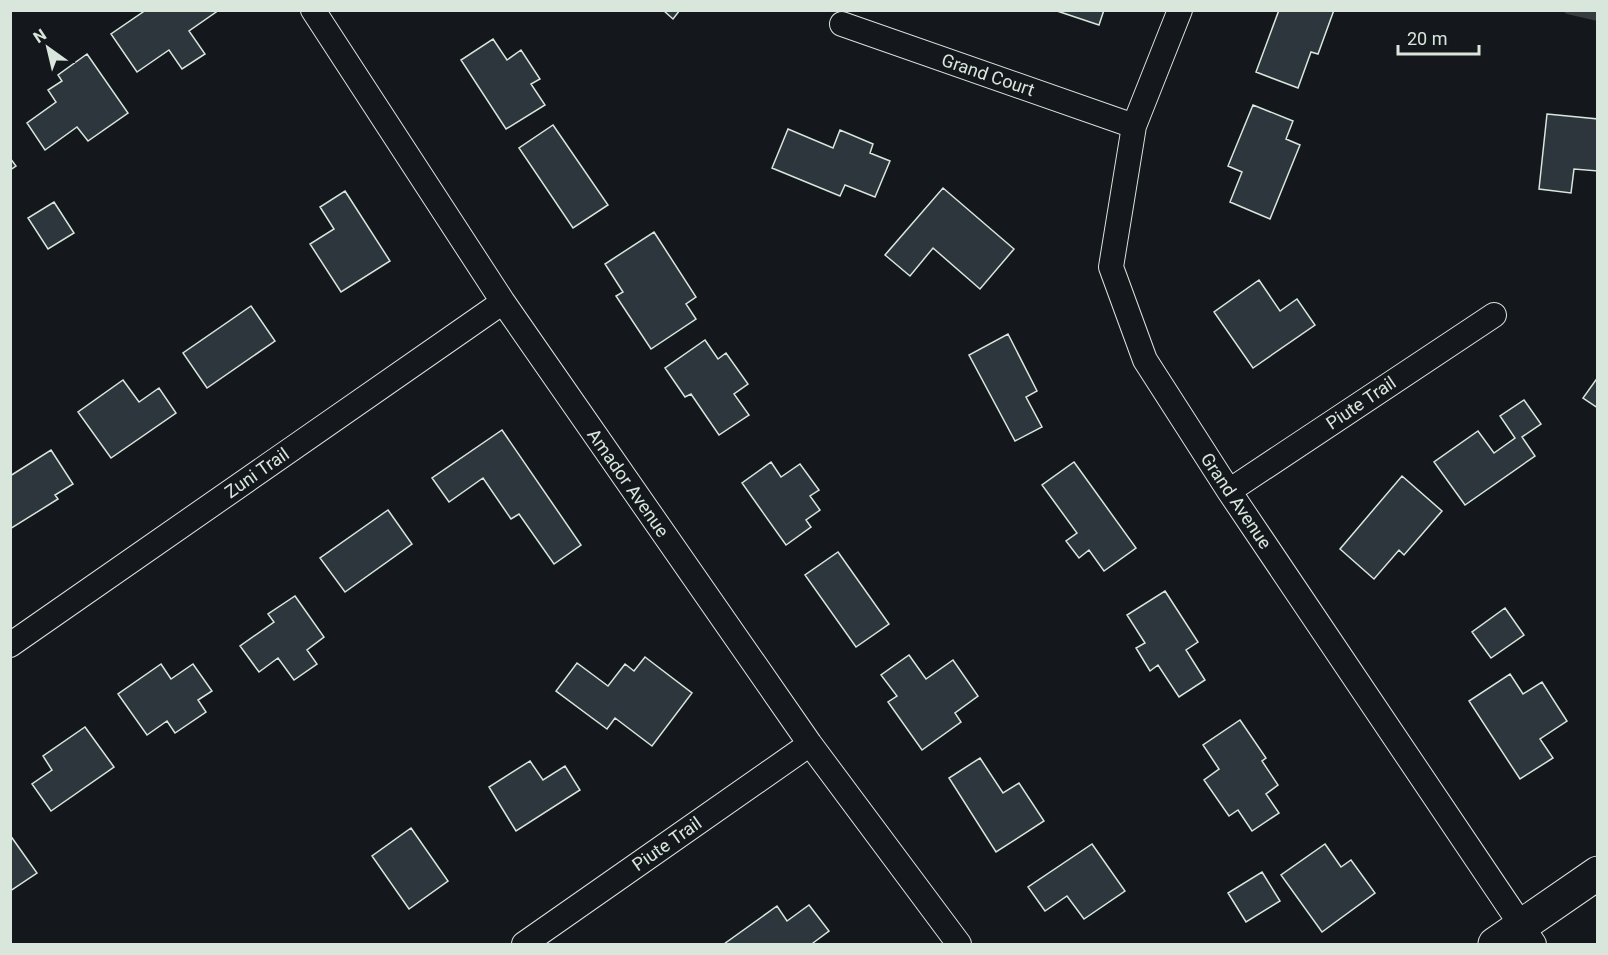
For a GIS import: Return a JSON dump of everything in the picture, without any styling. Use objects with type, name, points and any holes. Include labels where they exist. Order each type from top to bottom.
[{"type":"street","name":"Amador Avenue","points":[[314,10],[503,302],[810,744],[959,945]]},
{"type":"street","name":"Grand Avenue","points":[[1180,10],[1134,126],[1111,267],[1145,360],[1229,491],[1528,935]]},
{"type":"street","name":"Grand Court","points":[[842,24],[1134,126]]},
{"type":"street","name":"Zuni Trail","points":[[10,645],[503,302]]},
{"type":"street","name":"Piute Trail","points":[[1229,491],[1494,315]]},
{"type":"street","name":"Piute Trail","points":[[524,945],[810,744]]},
{"type":"street","points":[[1494,945],[1528,935],[1598,873]]},
{"type":"building","points":[[146,10],[219,10],[189,31],[205,54],[182,69],[169,50],[137,72],[111,34]]},
{"type":"building","points":[[663,10],[680,10],[673,19]]},
{"type":"building","points":[[1054,10],[1104,10],[1099,25]]},
{"type":"building","points":[[1279,10],[1334,10],[1318,54],[1311,52],[1298,88],[1256,72]]},
{"type":"building","points":[[493,39],[507,60],[521,50],[540,79],[531,84],[545,105],[506,129],[461,60]]},
{"type":"building","points":[[87,54],[128,113],[88,141],[77,127],[45,150],[27,123],[56,102],[48,90],[62,81],[58,75]]},
{"type":"building","points":[[1253,105],[1293,121],[1286,139],[1300,145],[1270,219],[1230,202],[1242,172],[1228,166]]},
{"type":"building","points":[[1547,114],[1598,119],[1598,171],[1574,169],[1571,193],[1539,189]]},
{"type":"building","points":[[553,125],[608,205],[573,228],[519,148]]},
{"type":"building","points":[[788,129],[833,148],[840,130],[873,144],[870,153],[890,161],[875,197],[845,185],[840,196],[772,168]]},
{"type":"building","points":[[10,158],[16,166],[10,170]]},
{"type":"building","points":[[943,188],[1014,249],[980,289],[933,248],[910,276],[885,255]]},
{"type":"building","points":[[345,191],[390,261],[341,292],[310,244],[334,229],[320,207]]},
{"type":"building","points":[[54,202],[74,233],[48,249],[28,218]]},
{"type":"building","points":[[654,232],[696,297],[686,304],[696,319],[651,349],[616,296],[623,292],[605,264]]},
{"type":"building","points":[[1259,280],[1280,311],[1297,299],[1315,325],[1253,368],[1214,312]]},
{"type":"building","points":[[251,306],[275,341],[207,388],[183,353]]},
{"type":"building","points":[[1008,334],[1037,391],[1026,397],[1042,427],[1015,441],[969,355]]},
{"type":"building","points":[[705,340],[718,359],[726,353],[748,384],[734,394],[749,415],[719,435],[691,394],[685,397],[665,368]]},
{"type":"building","points":[[1598,377],[1598,408],[1583,398]]},
{"type":"building","points":[[123,380],[139,402],[159,388],[176,413],[111,458],[78,412]]},
{"type":"building","points":[[1524,400],[1541,424],[1522,437],[1535,456],[1465,505],[1434,462],[1478,431],[1494,453],[1515,438],[1500,416]]},
{"type":"building","points":[[502,430],[581,545],[554,564],[519,514],[511,519],[483,478],[449,502],[432,478]]},
{"type":"building","points":[[51,450],[73,484],[55,495],[58,499],[10,529],[10,476]]},
{"type":"building","points":[[771,462],[781,477],[800,464],[819,490],[810,496],[820,510],[806,520],[811,527],[786,545],[742,483]]},
{"type":"building","points":[[1074,462],[1136,548],[1104,571],[1089,550],[1079,558],[1066,541],[1077,533],[1042,485]]},
{"type":"building","points":[[1402,476],[1442,511],[1404,555],[1399,550],[1374,579],[1340,549]]},
{"type":"building","points":[[388,510],[412,544],[345,592],[320,558]]},
{"type":"building","points":[[838,552],[889,624],[856,647],[805,575]]},
{"type":"building","points":[[1165,591],[1198,642],[1186,650],[1205,680],[1179,697],[1158,665],[1150,671],[1136,648],[1145,643],[1127,615]]},
{"type":"building","points":[[295,596],[324,637],[307,650],[317,664],[294,680],[278,658],[259,672],[240,646],[274,622],[268,614]]},
{"type":"building","points":[[1505,608],[1524,635],[1491,658],[1472,632]]},
{"type":"building","points":[[909,655],[926,679],[953,660],[978,696],[955,713],[961,722],[922,750],[888,702],[897,696],[881,675]]},
{"type":"building","points":[[645,657],[692,693],[652,746],[615,718],[607,729],[556,691],[577,663],[608,686],[625,664],[634,671]]},
{"type":"building","points":[[161,664],[171,679],[193,664],[212,691],[198,700],[206,712],[175,733],[167,721],[147,735],[118,694]]},
{"type":"building","points":[[1510,674],[1523,694],[1542,682],[1567,721],[1540,739],[1553,758],[1520,779],[1469,701]]},
{"type":"building","points":[[1240,720],[1266,758],[1262,761],[1278,785],[1266,794],[1279,813],[1252,831],[1238,810],[1229,816],[1204,780],[1219,769],[1203,745]]},
{"type":"building","points":[[85,727],[114,767],[51,811],[32,784],[52,770],[43,756]]},
{"type":"building","points":[[980,758],[1003,793],[1019,783],[1044,821],[996,852],[949,778]]},
{"type":"building","points":[[530,761],[543,780],[565,766],[580,790],[516,831],[489,787]]},
{"type":"building","points":[[411,828],[448,881],[409,909],[372,856]]},
{"type":"building","points":[[10,835],[37,873],[10,891]]},
{"type":"building","points":[[1092,844],[1125,891],[1084,919],[1067,896],[1045,911],[1028,887]]},
{"type":"building","points":[[1325,844],[1341,867],[1351,860],[1375,893],[1322,932],[1281,875]]},
{"type":"building","points":[[1262,872],[1280,901],[1246,922],[1228,893]]},
{"type":"building","points":[[809,905],[829,931],[814,944],[724,944],[777,906],[787,921]]},
{"type":"waterway","points":[[1568,10],[1598,17]]}]
